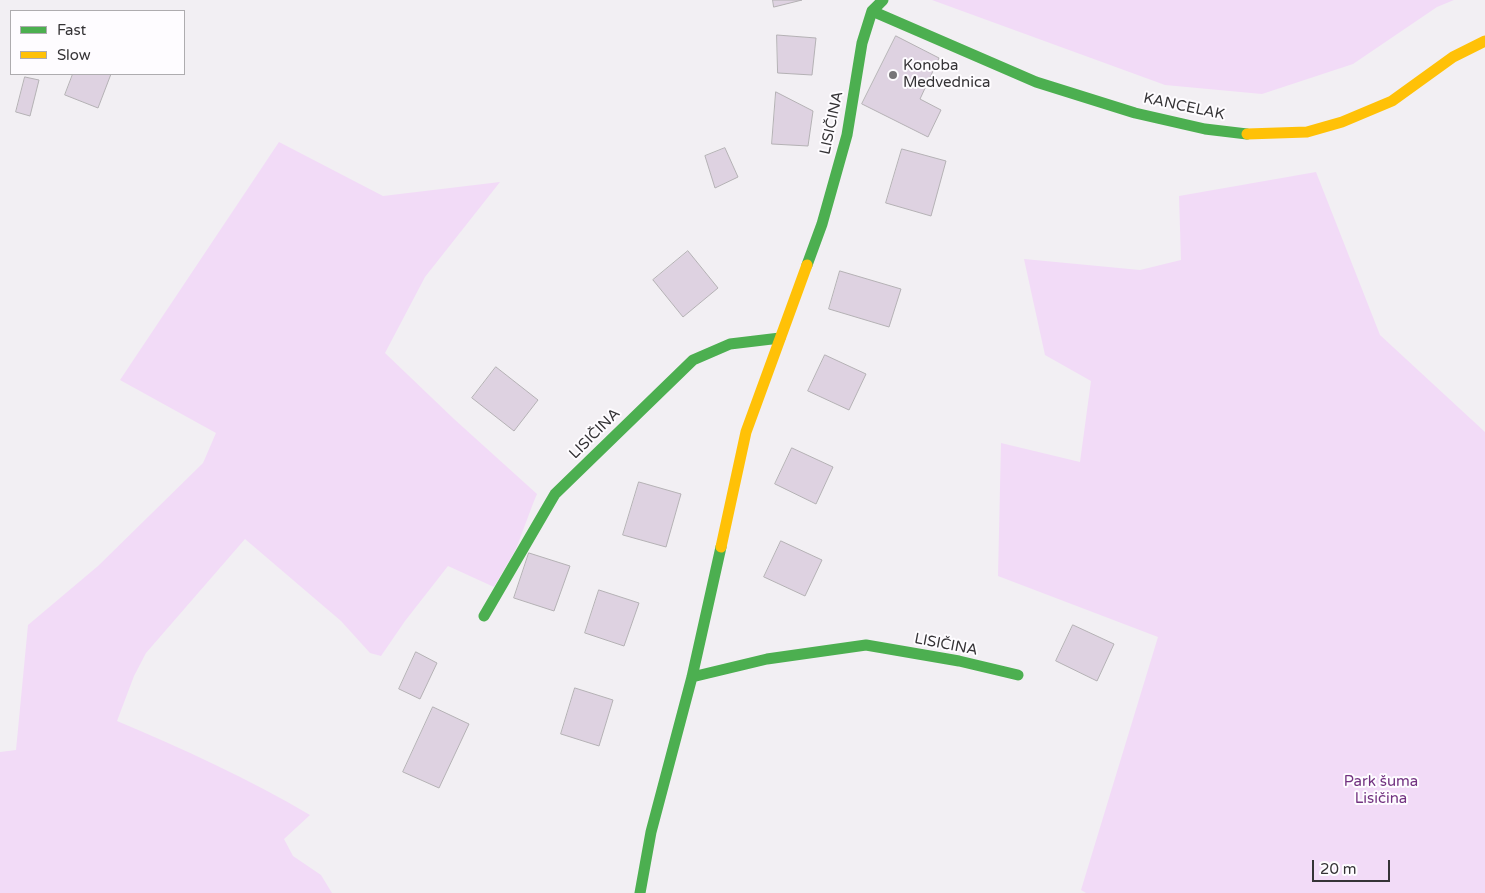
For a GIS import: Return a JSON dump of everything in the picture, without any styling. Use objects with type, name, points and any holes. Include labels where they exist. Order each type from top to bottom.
[{"type":"street","points":[[868,0],[872,11],[884,0]]},
{"type":"street","name":"KANCELAK","points":[[872,11],[1036,82],[1135,113],[1205,129],[1254,134],[1307,132],[1342,122],[1392,101],[1454,56],[1485,41]]},
{"type":"street","name":"LISIČINA","points":[[640,893],[651,832],[692,677],[746,432],[822,224],[847,134],[862,43],[872,11]]},
{"type":"street","name":"LISIČINA","points":[[484,616],[555,494],[693,360],[730,344],[780,338]]},
{"type":"street","name":"LISIČINA","points":[[692,677],[767,659],[866,645],[958,661],[1018,675]]},
{"type":"green space","points":[[932,0],[1454,0],[1437,7],[1353,64],[1262,94],[1165,85]]},
{"type":"green space","points":[[279,142],[383,196],[500,182],[425,277],[385,353],[537,494],[516,549],[494,587],[448,566],[405,621],[381,656],[370,653],[341,621],[245,539],[146,653],[134,676],[117,721],[215,765],[310,815],[284,839],[293,856],[321,875],[332,893],[0,893],[0,752],[16,750],[28,625],[98,566],[203,463],[216,433],[120,380]]},
{"type":"green space","name":"Park šuma Lisičina","points":[[1316,172],[1380,335],[1485,432],[1485,893],[1086,893],[1081,890],[1158,637],[998,576],[1001,443],[1080,462],[1091,381],[1045,355],[1024,259],[1140,270],[1181,260],[1179,196]]},
{"type":"building","points":[[773,0],[802,0],[774,7]]},
{"type":"building","points":[[777,35],[816,38],[812,75],[778,73]]},
{"type":"building","points":[[896,36],[939,58],[920,99],[941,110],[928,137],[862,104]]},
{"type":"building","points":[[73,75],[111,75],[98,108],[65,95]]},
{"type":"building","points":[[25,77],[39,80],[30,116],[16,112]]},
{"type":"building","points":[[776,92],[813,111],[808,146],[772,144]]},
{"type":"building","points":[[725,148],[738,177],[715,188],[705,156]]},
{"type":"building","points":[[902,149],[946,161],[931,216],[886,203]]},
{"type":"building","points":[[688,251],[718,288],[683,317],[653,280]]},
{"type":"building","points":[[840,271],[901,289],[889,327],[829,309]]},
{"type":"building","points":[[825,355],[866,374],[849,410],[808,391]]},
{"type":"building","points":[[496,367],[538,400],[514,431],[472,398]]},
{"type":"building","points":[[792,448],[833,467],[816,504],[775,484]]},
{"type":"building","points":[[639,482],[681,494],[666,547],[623,535]]},
{"type":"building","points":[[781,541],[822,560],[805,596],[764,577]]},
{"type":"building","points":[[529,553],[570,566],[554,611],[514,598]]},
{"type":"building","points":[[599,590],[639,603],[624,646],[585,633]]},
{"type":"building","points":[[1073,625],[1114,644],[1097,681],[1056,661]]},
{"type":"building","points":[[416,652],[437,663],[420,699],[399,689]]},
{"type":"building","points":[[575,688],[613,700],[599,746],[561,734]]},
{"type":"building","points":[[433,707],[469,724],[439,788],[403,772]]},
{"type":"traffic: fast","points":[[807,265],[822,224],[847,135],[862,43],[872,11],[883,0]]},
{"type":"traffic: fast","points":[[872,11],[1036,82],[1135,113],[1205,129],[1247,134]]},
{"type":"traffic: fast","points":[[484,616],[555,494],[693,360],[730,344],[780,338]]},
{"type":"traffic: fast","points":[[640,893],[651,832],[692,677],[721,547]]},
{"type":"traffic: fast","points":[[692,677],[767,659],[866,645],[959,661],[1018,675]]},
{"type":"traffic: slow","points":[[1247,134],[1307,132],[1342,122],[1392,101],[1453,57],[1485,41]]},
{"type":"traffic: slow","points":[[721,547],[746,432],[807,265]]},
{"type":"place","name":"Konoba Medvednica","points":[[893,75]]}]
